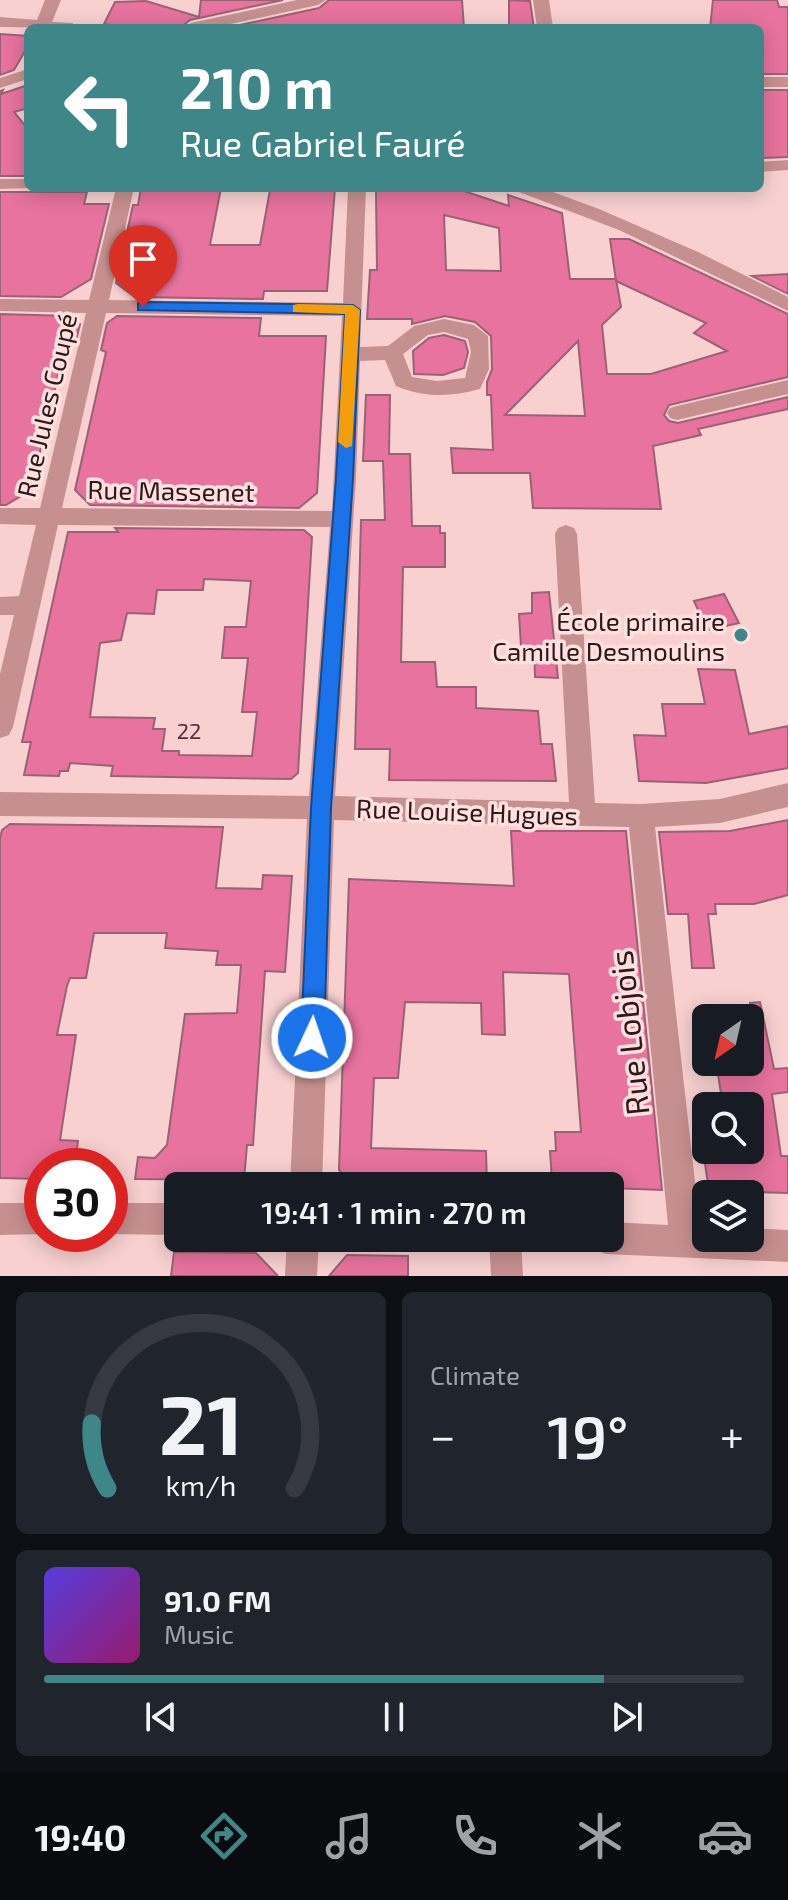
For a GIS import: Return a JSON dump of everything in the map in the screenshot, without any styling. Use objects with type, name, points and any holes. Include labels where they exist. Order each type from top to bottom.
[{"type":"street","points":[[52,24],[53,0]]},
{"type":"street","points":[[248,22],[318,0]]},
{"type":"street","points":[[541,0],[544,24]]},
{"type":"street","points":[[0,22],[26,24]]},
{"type":"street","points":[[0,83],[24,75]]},
{"type":"street","points":[[764,82],[788,82]]},
{"type":"street","points":[[764,167],[788,165]]},
{"type":"street","points":[[0,184],[24,184]]},
{"type":"street","name":"Rue Jules Coupé","points":[[0,727],[8,655],[29,605],[124,192]]},
{"type":"street","points":[[307,1172],[321,808],[351,354],[357,192]]},
{"type":"street","points":[[549,192],[709,264],[788,305]]},
{"type":"street","points":[[0,305],[353,310]]},
{"type":"street","points":[[438,325],[466,327],[478,336],[479,369],[473,384],[452,388],[414,387],[403,381],[393,353],[401,342],[422,329],[438,325]]},
{"type":"street","points":[[351,354],[393,353]]},
{"type":"street","points":[[677,413],[788,387]]},
{"type":"street","name":"Rue Massenet","points":[[0,516],[341,519]]},
{"type":"street","points":[[566,534],[583,815]]},
{"type":"street","points":[[0,606],[29,605]]},
{"type":"street","name":"Rue Louise Hugues","points":[[0,804],[641,816],[720,811],[788,795]]},
{"type":"street","name":"Rue Lobjois","points":[[641,816],[686,1242]]},
{"type":"street","points":[[0,1219],[24,1219]]},
{"type":"street","points":[[128,1219],[164,1219]]},
{"type":"street","points":[[624,1239],[788,1246]]},
{"type":"street","points":[[301,1276],[302,1252]]},
{"type":"street","points":[[506,1252],[507,1276]]},
{"type":"building","points":[[201,0],[283,0],[190,20],[185,24],[104,24],[115,2],[146,1],[199,17]]},
{"type":"building","points":[[329,0],[462,0],[464,24],[245,24],[319,8]]},
{"type":"building","points":[[509,0],[530,1],[533,24],[509,24]]},
{"type":"building","points":[[713,0],[777,0],[779,7],[788,7],[788,74],[764,74],[764,24],[710,24]]},
{"type":"building","points":[[0,34],[24,36],[24,53],[14,70],[0,75]]},
{"type":"building","points":[[24,86],[24,109],[14,112],[24,124],[24,176],[0,176],[0,91],[3,90],[1,94]]},
{"type":"building","points":[[764,90],[788,90],[788,157],[764,158]]},
{"type":"building","points":[[0,192],[87,192],[84,204],[109,204],[91,279],[61,297],[0,296]]},
{"type":"building","points":[[140,192],[220,192],[210,245],[260,245],[270,192],[335,192],[327,291],[264,291],[263,299],[135,297],[116,283],[133,205],[138,205]]},
{"type":"building","points":[[376,192],[467,192],[509,206],[508,195],[562,213],[570,279],[616,279],[610,239],[629,239],[788,314],[788,377],[669,405],[664,415],[669,421],[678,423],[788,397],[788,409],[698,429],[701,435],[653,446],[661,509],[533,508],[530,473],[453,473],[451,448],[493,450],[491,395],[487,395],[487,382],[492,369],[491,336],[475,322],[445,316],[412,324],[412,319],[367,319],[370,270],[377,270]],"holes":[[[444,215],[499,228],[501,271],[446,270]],[[616,281],[706,323],[694,333],[727,351],[651,374],[607,374],[602,325],[621,307]],[[578,341],[585,416],[505,415]]]},
{"type":"building","points":[[788,274],[788,294],[752,276]]},
{"type":"building","points":[[0,314],[68,316],[80,324],[75,345],[66,342],[31,490],[6,505],[0,505]]},
{"type":"building","points":[[117,316],[261,318],[259,336],[326,336],[317,493],[299,508],[90,505],[75,490],[106,352],[101,350],[107,323]]},
{"type":"building","points":[[444,335],[465,341],[468,352],[464,368],[443,375],[414,374],[413,351],[429,338]]},
{"type":"building","points":[[366,395],[390,395],[389,454],[410,454],[412,526],[440,526],[440,533],[445,533],[445,567],[403,567],[401,662],[435,662],[437,687],[476,687],[476,708],[538,711],[541,744],[552,744],[556,781],[389,780],[390,749],[355,749],[361,520],[385,520],[383,461],[363,461]]},
{"type":"building","points":[[115,528],[304,530],[312,537],[298,773],[291,779],[111,776],[113,766],[70,763],[68,771],[60,771],[59,776],[24,775],[31,742],[22,742],[68,532],[118,532]],"holes":[[[204,579],[251,581],[246,627],[225,627],[222,658],[248,658],[242,712],[257,712],[252,756],[179,755],[179,751],[162,751],[165,729],[153,729],[155,718],[90,717],[100,643],[121,640],[127,613],[154,614],[157,590],[203,590]]]},
{"type":"building","points":[[549,592],[558,678],[535,677],[534,646],[521,646],[519,614],[532,613],[532,593]]},
{"type":"building","points":[[724,594],[739,623],[707,630],[694,601]]},
{"type":"building","points":[[698,669],[735,670],[749,734],[788,726],[788,768],[706,783],[639,781],[634,735],[666,736],[662,704],[705,704]]},
{"type":"building","points":[[788,820],[788,895],[754,904],[715,904],[716,914],[708,914],[714,968],[692,968],[688,914],[668,914],[659,832],[730,831]]},
{"type":"building","points":[[10,824],[223,827],[216,888],[262,889],[263,875],[292,876],[285,972],[265,971],[253,1145],[247,1145],[245,1172],[164,1172],[164,1179],[135,1179],[138,1157],[155,1158],[167,1145],[185,1014],[237,1013],[241,965],[216,965],[218,951],[165,948],[167,933],[94,933],[86,978],[70,978],[57,1035],[76,1035],[60,1140],[78,1141],[77,1148],[24,1148],[24,1179],[0,1178],[2,830]]},
{"type":"building","points":[[511,831],[626,831],[662,1190],[624,1189],[624,1172],[551,1172],[550,1151],[556,1151],[555,1132],[581,1132],[569,974],[503,972],[505,1035],[482,1034],[481,1003],[405,1002],[398,1078],[374,1078],[371,1148],[486,1151],[487,1172],[339,1170],[349,879],[514,886]]},
{"type":"building","points":[[764,1021],[774,1069],[788,1068],[788,1092],[772,1094],[781,1156],[788,1156],[788,1193],[764,1192],[764,1180],[707,1180],[705,1164],[764,1164],[764,1092],[721,1092],[718,1076],[764,1076]]},
{"type":"building","points":[[174,1252],[256,1253],[278,1276],[171,1276]]},
{"type":"building","points":[[347,1255],[408,1256],[408,1276],[329,1276]]},
{"type":"slow traffic","points":[[298,309],[353,310],[346,442]]},
{"type":"place","name":"École primaire Camille Desmoulins","points":[[741,635]]},
{"type":"route","points":[[143,307],[353,310],[345,478],[321,808],[312,1038]]}]
